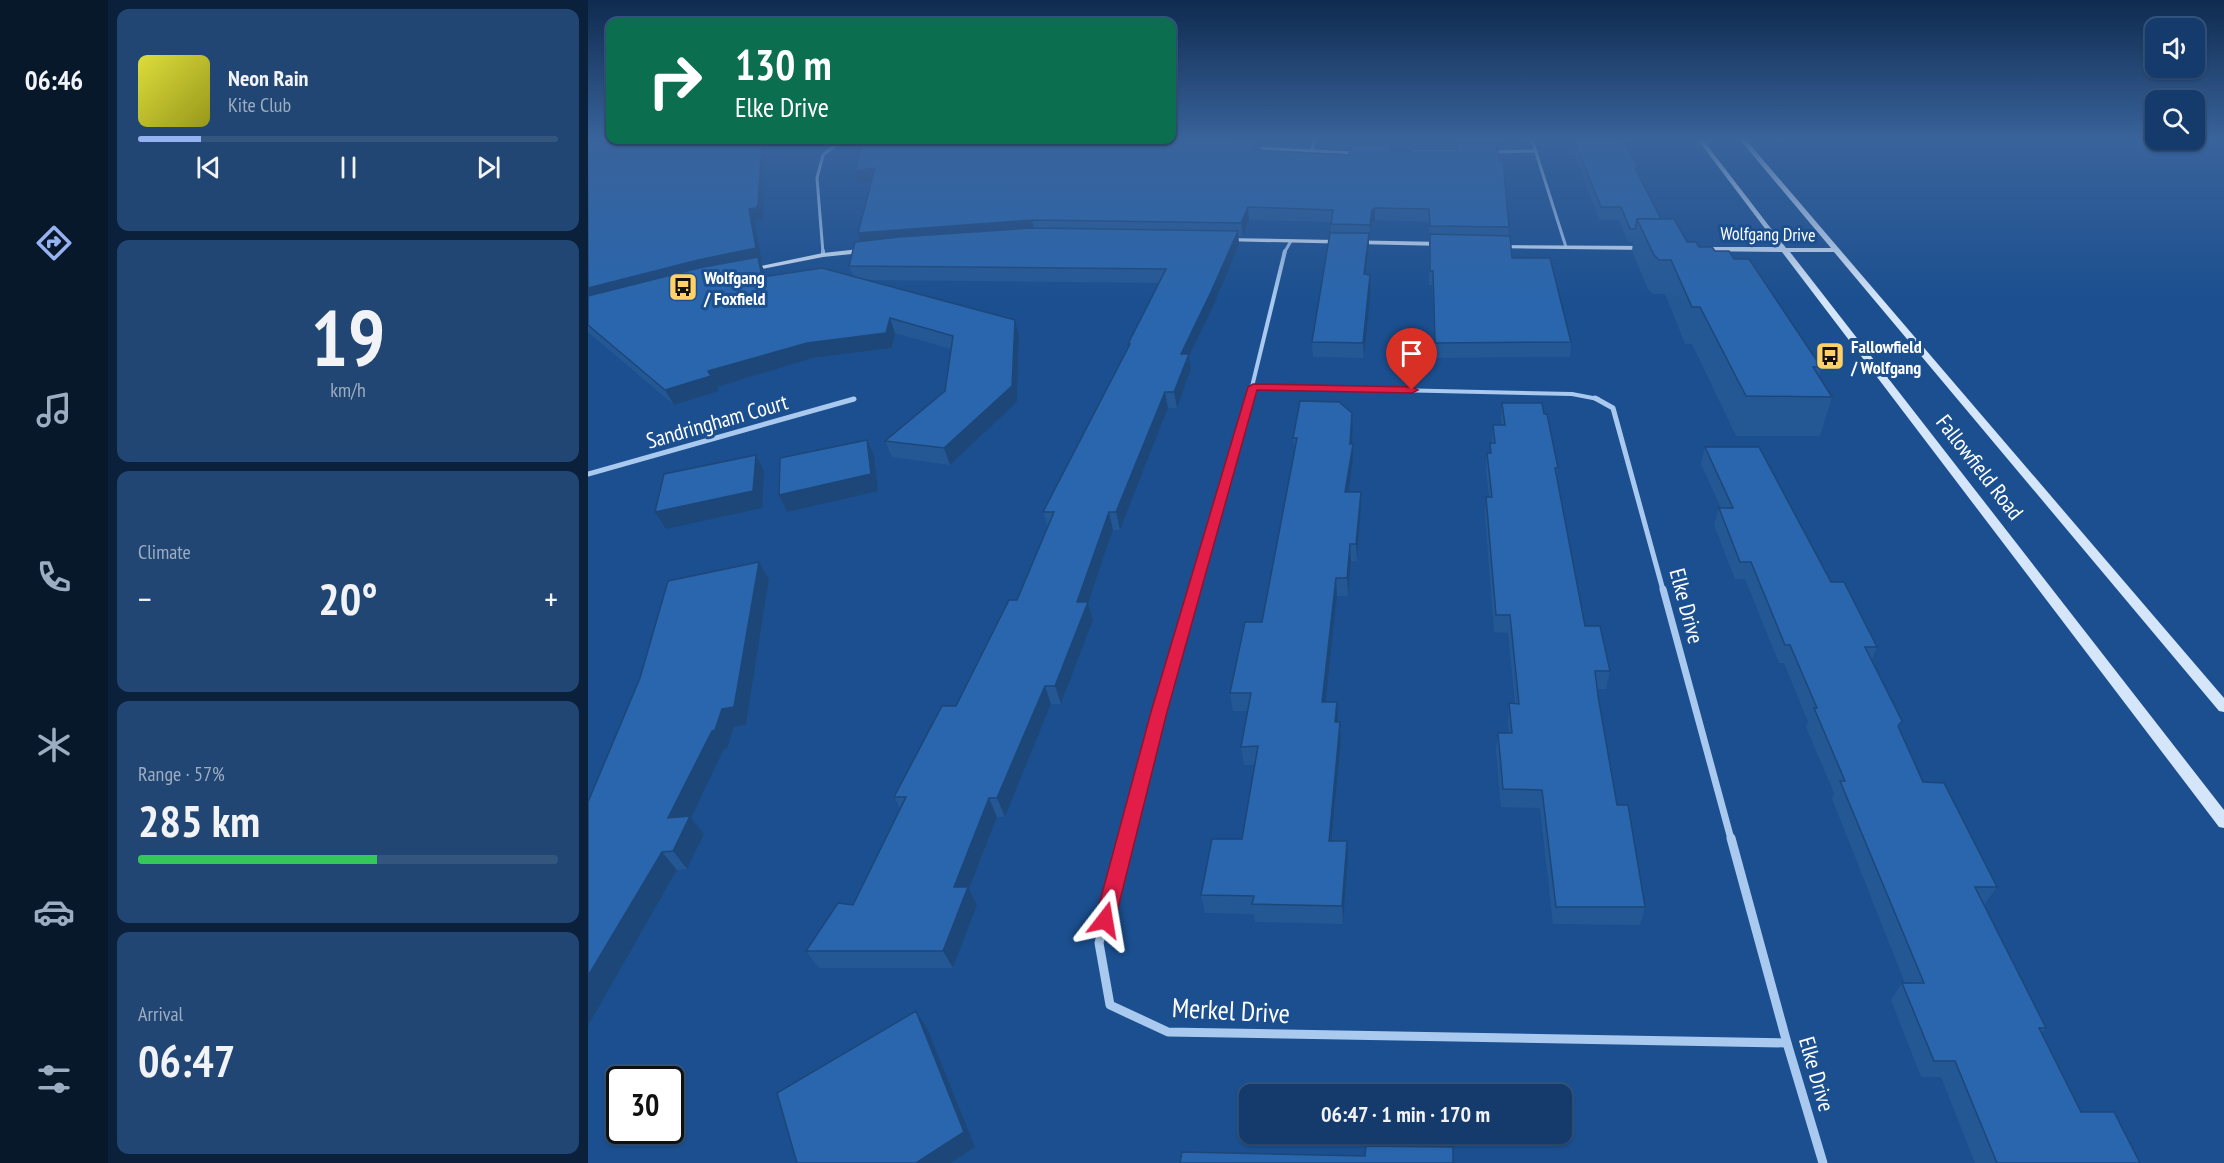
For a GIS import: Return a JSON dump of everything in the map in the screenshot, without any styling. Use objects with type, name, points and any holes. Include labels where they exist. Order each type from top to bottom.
[{"type":"main road","name":"Fallowfield Road","points":[[1743,194],[2224,822]]},
{"type":"main road","name":"Fallowfield Road","points":[[1790,194],[2224,707]]},
{"type":"main road","points":[[1212,240],[1458,245]]},
{"type":"main road","points":[[1482,245],[1660,248]]},
{"type":"main road","points":[[736,272],[823,255],[881,248]]},
{"type":"main road","name":"Wolfgang Drive","points":[[1693,249],[1838,250]]},
{"type":"street","points":[[819,194],[823,255]]},
{"type":"street","points":[[1549,194],[1566,247]]},
{"type":"street","name":"Merkel Drive","points":[[1291,241],[1283,255],[1253,387],[1159,712],[1099,943],[1110,1005],[1168,1032],[1787,1043]]},
{"type":"street","name":"Elke Drive","points":[[1253,387],[1572,393],[1596,398],[1613,408],[1787,1043],[1823,1163]]},
{"type":"street","name":"Sandringham Court","points":[[588,474],[854,399]]},
{"type":"building","points":[[588,194],[759,194],[758,205],[756,208],[749,209],[756,248],[588,288]]},
{"type":"building","points":[[868,194],[1506,194],[1509,227],[1430,226],[1429,209],[1375,208],[1372,210],[1370,225],[1331,224],[1333,210],[1248,207],[1241,223],[1032,220],[858,233]]},
{"type":"building","points":[[1596,194],[1648,194],[1661,219],[1637,219],[1635,229],[1630,229],[1621,207],[1601,207]]},
{"type":"building","points":[[1637,219],[1674,219],[1687,242],[1696,242],[1699,247],[1712,247],[1715,251],[1729,251],[1734,259],[1749,259],[1821,367],[1813,367],[1832,397],[1746,396],[1700,307],[1692,307],[1671,260],[1659,260],[1654,255]]},
{"type":"building","points":[[1032,228],[1238,231],[1181,354],[1189,354],[1174,392],[1165,392],[1116,512],[1109,512],[1077,602],[1088,602],[1055,686],[1045,686],[997,798],[989,798],[954,887],[968,887],[943,951],[806,951],[838,903],[853,905],[906,797],[894,797],[942,706],[956,706],[1009,600],[1017,600],[1054,512],[1043,512],[1166,269],[849,266],[855,242]]},
{"type":"building","points":[[1330,233],[1369,233],[1364,274],[1370,275],[1363,343],[1312,342]]},
{"type":"building","points":[[1430,234],[1510,236],[1512,258],[1550,258],[1571,342],[1435,343]]},
{"type":"building","points":[[758,257],[762,277],[822,268],[1015,320],[1012,386],[944,448],[885,441],[945,391],[953,336],[890,318],[886,333],[807,343],[708,371],[711,376],[665,390],[588,325],[588,296],[699,268]]},
{"type":"building","points":[[1300,401],[1339,402],[1352,413],[1350,444],[1353,444],[1345,492],[1361,492],[1356,544],[1350,544],[1347,578],[1336,578],[1322,702],[1337,702],[1335,722],[1340,722],[1329,841],[1347,841],[1342,906],[1252,904],[1254,896],[1201,895],[1212,839],[1242,839],[1258,746],[1241,747],[1251,693],[1230,693],[1245,622],[1262,622],[1297,438],[1293,438]]},
{"type":"building","points":[[1502,403],[1542,403],[1544,414],[1547,414],[1585,626],[1600,626],[1610,671],[1595,671],[1598,696],[1617,805],[1628,805],[1645,907],[1556,907],[1542,790],[1503,789],[1498,733],[1512,733],[1509,703],[1519,704],[1510,615],[1496,615],[1486,497],[1492,497],[1487,453],[1491,453],[1490,443],[1495,443],[1493,425],[1505,425]]},
{"type":"building","points":[[867,440],[871,474],[779,495],[780,458]]},
{"type":"building","points":[[1705,447],[1759,447],[1831,582],[1844,582],[1877,647],[1865,647],[1902,721],[1898,726],[1923,782],[1944,783],[1997,887],[1975,887],[2046,1028],[2039,1028],[2081,1112],[2114,1112],[2140,1163],[1997,1163],[1955,1061],[1934,1061],[1902,983],[1924,983],[1840,781],[1845,781],[1790,645],[1785,645],[1751,562],[1740,562],[1719,508],[1733,508]]},
{"type":"building","points":[[756,455],[753,491],[655,512],[664,474]]},
{"type":"building","points":[[759,562],[734,707],[722,709],[715,730],[712,731],[668,818],[690,816],[673,851],[662,852],[588,976],[588,802],[640,678],[668,581]]},
{"type":"building","points":[[916,1011],[964,1132],[916,1163],[797,1163],[777,1093]]},
{"type":"building","points":[[1366,1146],[1453,1147],[1453,1163],[1180,1163],[1182,1152],[1365,1156]]},
{"type":"place","name":"Wolfgang / Foxfield","points":[[683,287]]},
{"type":"place","name":"Fallowfield / Wolfgang","points":[[1830,356]]},
{"type":"route","points":[[1105,920],[1159,712],[1253,387],[1412,390]]}]
